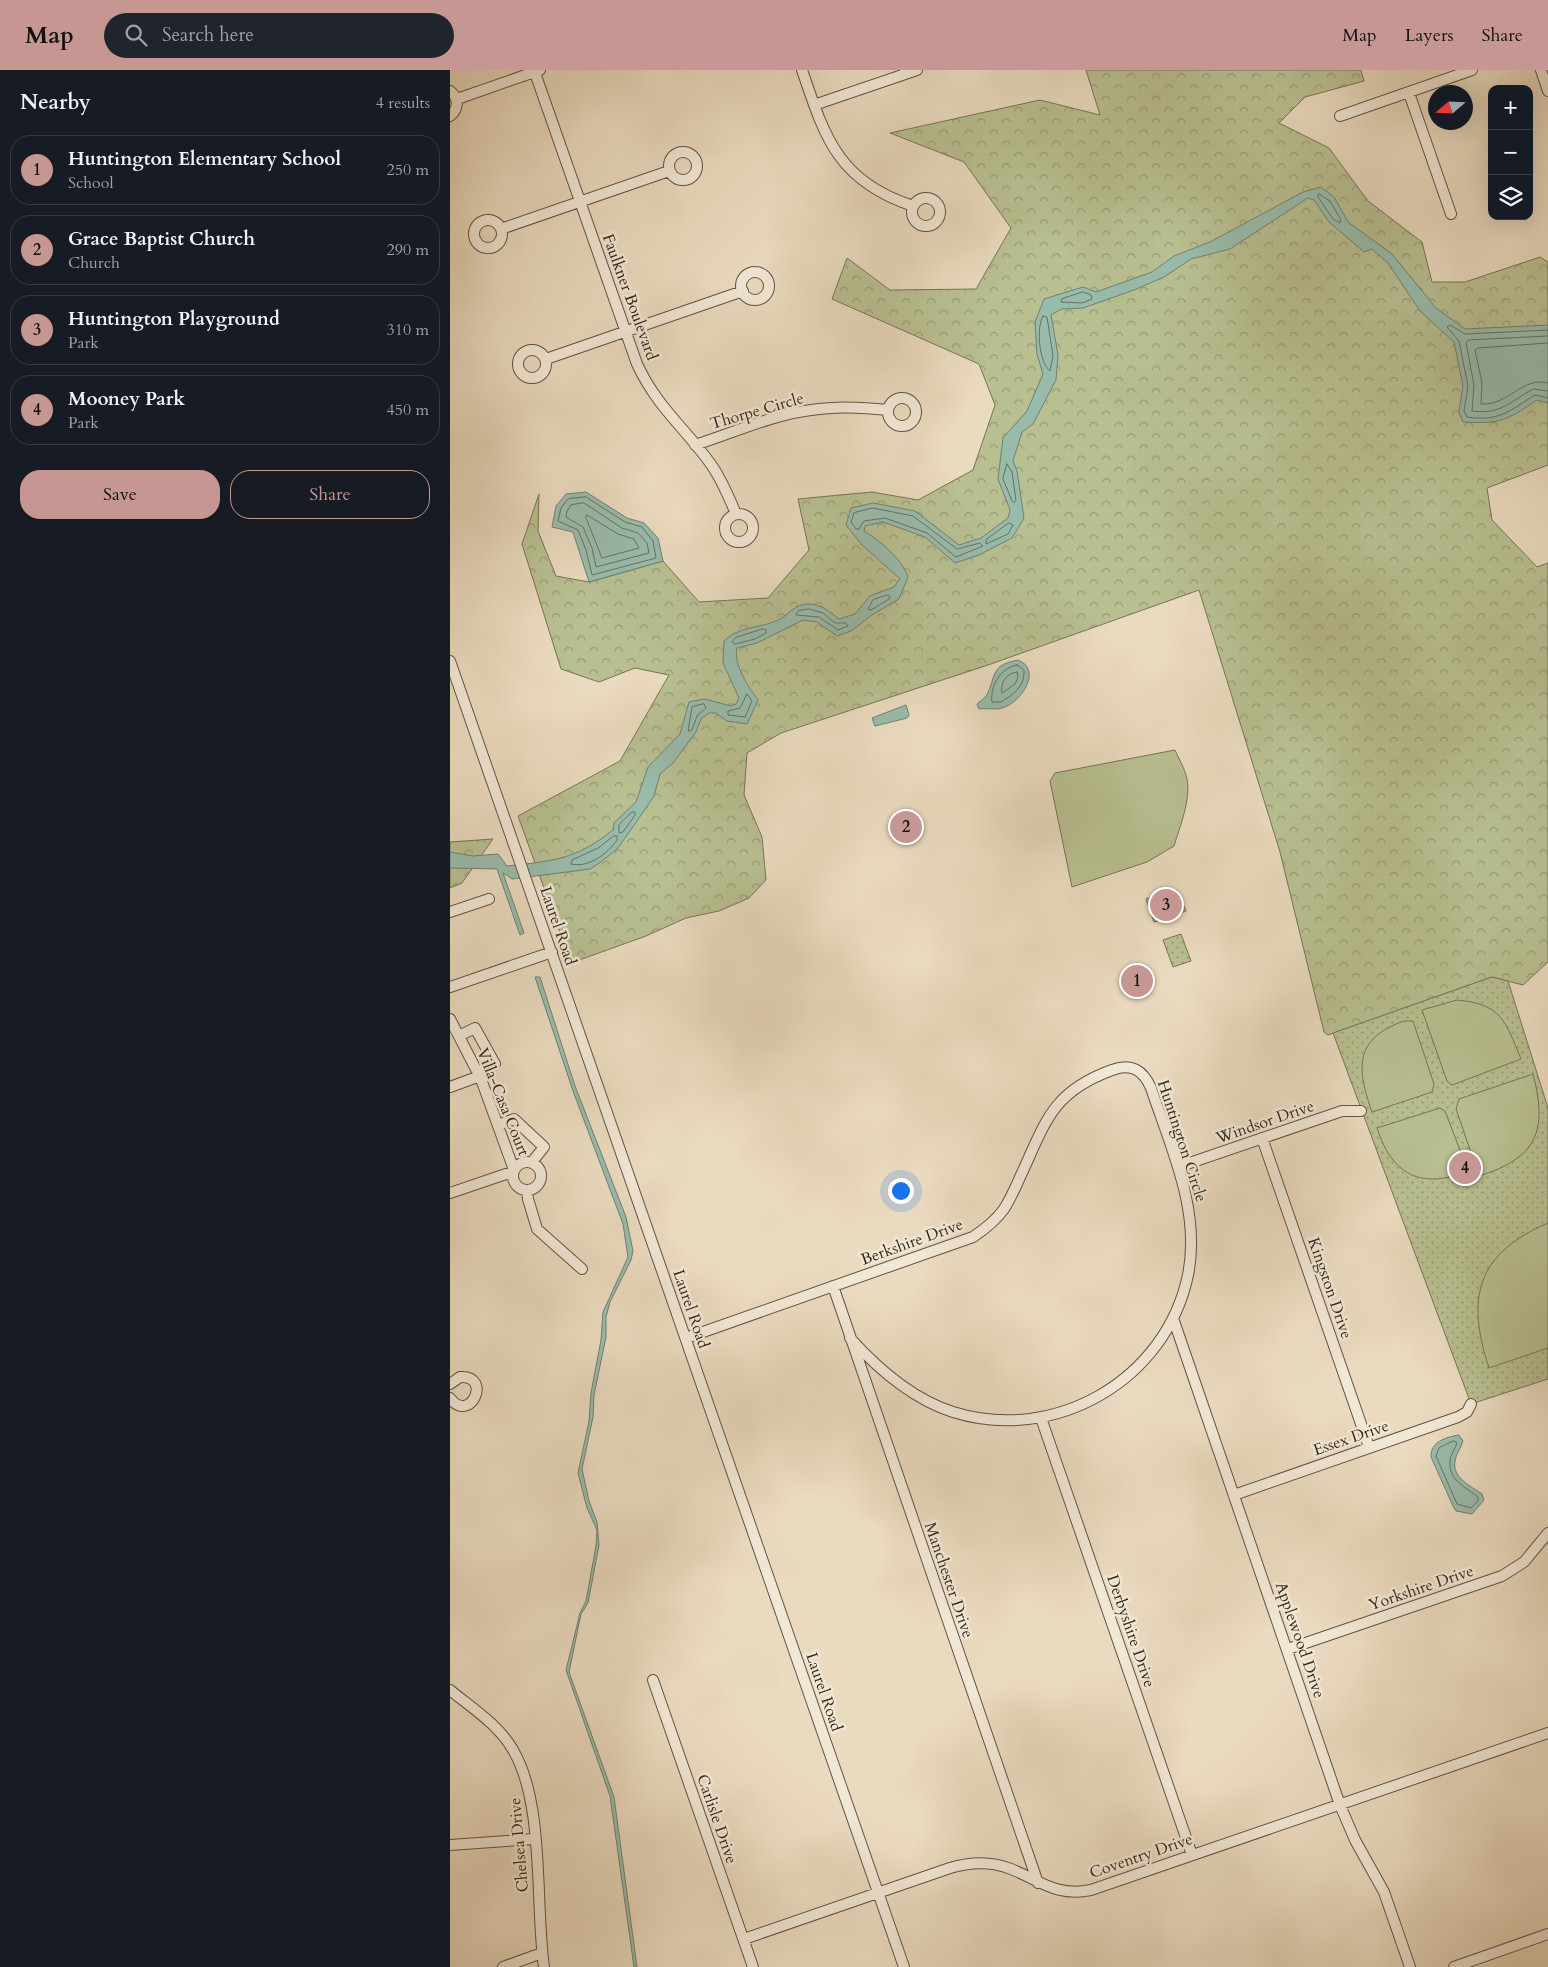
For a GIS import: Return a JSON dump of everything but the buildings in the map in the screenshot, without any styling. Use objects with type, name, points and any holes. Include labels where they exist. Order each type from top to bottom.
[{"type":"street","points":[[802,70],[823,130],[846,165],[878,191],[913,206]]},
{"type":"street","points":[[814,105],[916,70]]},
{"type":"street","points":[[1340,116],[1472,70]]},
{"type":"street","points":[[1541,70],[1548,92]]},
{"type":"street","points":[[450,116],[457,108],[453,95],[536,71]]},
{"type":"street","name":"Faulkner Boulevard","points":[[536,71],[637,364],[656,398],[710,463],[736,514]]},
{"type":"street","points":[[1409,92],[1451,214]]},
{"type":"street","points":[[501,229],[669,171]]},
{"type":"street","points":[[546,359],[742,291]]},
{"type":"street","name":"Thorpe Circle","points":[[695,445],[803,411],[848,407],[888,410]]},
{"type":"street","name":"Laurel Road","points":[[450,661],[904,1967]]},
{"type":"street","points":[[450,912],[489,899]]},
{"type":"street","points":[[450,987],[552,952]]},
{"type":"street","name":"Villa-Casa Court","points":[[450,1019],[479,1074],[514,1172],[515,1184],[527,1190],[536,1187],[541,1180],[541,1170],[532,1162],[521,1163],[514,1172]]},
{"type":"street","points":[[450,1087],[496,1064],[475,1028],[459,1036]]},
{"type":"street","name":"Berkshire Drive","points":[[686,1338],[958,1243],[980,1233],[1005,1208],[1045,1123],[1059,1101],[1076,1087],[1090,1080],[1122,1067],[1132,1068]]},
{"type":"street","name":"Huntington Circle","points":[[850,1338],[896,1381],[942,1408],[985,1419],[1015,1420],[1042,1418],[1074,1408],[1115,1388],[1142,1364],[1173,1318],[1185,1286],[1191,1242],[1188,1206],[1178,1167],[1151,1088],[1144,1075],[1132,1068]]},
{"type":"street","name":"Windsor Drive","points":[[1178,1167],[1342,1111],[1353,1109],[1361,1111]]},
{"type":"street","points":[[498,1125],[514,1119],[544,1147],[532,1162]]},
{"type":"street","name":"Kingston Drive","points":[[1262,1138],[1369,1447]]},
{"type":"street","points":[[450,1193],[514,1172]]},
{"type":"street","points":[[527,1190],[528,1200],[537,1229],[582,1269]]},
{"type":"street","name":"Manchester Drive","points":[[833,1286],[1038,1883]]},
{"type":"street","name":"Applewood Drive","points":[[1173,1318],[1340,1804],[1355,1840],[1384,1892],[1410,1967]]},
{"type":"street","points":[[450,1398],[454,1403],[464,1406],[472,1402],[477,1394],[476,1384],[469,1378],[460,1377],[451,1382]]},
{"type":"street","name":"Essex Drive","points":[[1234,1495],[1458,1417],[1467,1412],[1471,1404]]},
{"type":"street","name":"Derbyshire Drive","points":[[1042,1418],[1192,1855]]},
{"type":"street","name":"Yorkshire Drive","points":[[1288,1649],[1502,1576],[1524,1562],[1548,1533]]},
{"type":"street","name":"Carlisle Drive","points":[[653,1680],[753,1967]]},
{"type":"street","name":"Chelsea Drive","points":[[450,1690],[496,1728],[513,1750],[530,1791],[544,1967]]},
{"type":"street","name":"Coventry Drive","points":[[744,1940],[950,1868],[975,1863],[1001,1866],[1060,1891],[1082,1892],[1548,1733]]},
{"type":"street","points":[[450,1845],[534,1839]]},
{"type":"street","points":[[1454,1967],[1548,1934]]},
{"type":"street","points":[[503,1967],[542,1953]]},
{"type":"green space","points":[[1086,70],[1361,70],[1364,81],[1305,97],[1279,123],[1329,148],[1368,201],[1422,242],[1432,282],[1465,282],[1540,257],[1548,262],[1548,465],[1487,488],[1492,520],[1537,567],[1548,563],[1548,962],[1523,985],[1492,977],[1328,1035],[1324,1032],[1280,852],[1199,590],[988,665],[781,733],[747,753],[744,795],[762,837],[766,880],[749,898],[719,911],[686,918],[646,936],[571,963],[518,816],[620,761],[669,675],[635,668],[599,682],[561,669],[522,544],[539,494],[538,531],[556,576],[589,582],[663,561],[699,602],[768,598],[809,550],[798,499],[872,492],[918,500],[973,470],[995,405],[979,364],[832,299],[847,258],[890,290],[976,289],[1011,228],[964,162],[890,133],[1040,100],[1100,115]]},
{"type":"green space","points":[[1175,750],[1187,779],[1188,796],[1174,846],[1147,862],[1072,887],[1050,781],[1055,773]]},
{"type":"green space","points":[[493,839],[462,883],[450,888],[450,842]]},
{"type":"green space","points":[[1177,891],[1186,911],[1154,922],[1146,899],[1165,892],[1167,894]]},
{"type":"green space","points":[[1181,934],[1191,961],[1173,967],[1163,940]]},
{"type":"green space","points":[[1492,977],[1508,981],[1548,1108],[1548,1379],[1471,1404],[1333,1033]]},
{"type":"green space","points":[[1457,1000],[1472,1002],[1493,1010],[1506,1025],[1521,1059],[1452,1085],[1447,1081],[1422,1010]]},
{"type":"green space","points":[[1404,1021],[1413,1021],[1434,1084],[1432,1092],[1372,1112],[1364,1082],[1363,1057],[1375,1037],[1387,1028]]},
{"type":"green space","points":[[1533,1074],[1539,1111],[1538,1127],[1533,1140],[1526,1151],[1514,1160],[1499,1169],[1479,1176],[1456,1109],[1459,1099]]},
{"type":"green space","points":[[1440,1108],[1445,1111],[1468,1171],[1451,1177],[1436,1179],[1423,1178],[1411,1174],[1400,1167],[1391,1157],[1383,1144],[1377,1128]]},
{"type":"green space","points":[[1548,1223],[1548,1348],[1489,1368],[1478,1320],[1479,1300],[1483,1281],[1492,1264],[1505,1249],[1524,1235]]},
{"type":"water","points":[[1321,187],[1334,197],[1348,222],[1392,254],[1436,308],[1465,329],[1548,325],[1548,403],[1537,400],[1518,413],[1502,420],[1463,422],[1459,412],[1463,386],[1454,342],[1420,311],[1388,263],[1372,249],[1364,252],[1329,222],[1314,200],[1308,198],[1230,249],[1191,259],[1164,277],[1134,290],[1083,308],[1062,309],[1051,315],[1058,355],[1056,380],[1033,424],[1022,432],[1013,461],[1017,471],[1024,518],[1012,538],[979,555],[955,563],[925,537],[883,522],[865,526],[864,531],[890,551],[905,570],[908,577],[899,599],[872,615],[851,631],[837,636],[817,622],[803,620],[757,643],[737,648],[737,661],[746,682],[758,700],[747,724],[727,721],[715,713],[709,713],[701,719],[696,732],[673,763],[660,774],[654,796],[617,849],[590,869],[512,879],[503,873],[524,933],[520,935],[497,869],[450,868],[450,852],[473,856],[498,854],[507,866],[551,860],[587,848],[613,830],[614,823],[636,802],[648,767],[680,734],[689,702],[704,699],[731,706],[736,704],[739,698],[723,663],[724,641],[737,632],[782,618],[804,604],[813,604],[821,607],[839,619],[855,614],[870,596],[894,587],[900,579],[862,545],[846,525],[851,508],[873,503],[915,511],[959,545],[981,538],[1008,518],[1010,510],[998,479],[1003,438],[1027,411],[1043,374],[1037,354],[1035,322],[1044,299],[1083,287],[1096,292],[1152,272],[1174,256],[1210,242],[1303,192]]},
{"type":"water","points":[[586,492],[627,518],[644,523],[658,538],[663,561],[589,582],[573,532],[552,527],[556,506],[566,494]]},
{"type":"water","points":[[1018,660],[1029,671],[1029,678],[1022,693],[1016,700],[1002,708],[979,709],[977,704],[987,695],[999,667]]},
{"type":"water","points":[[906,705],[909,715],[907,718],[875,726],[872,718]]},
{"type":"water","points":[[535,977],[540,977],[575,1086],[626,1217],[633,1251],[631,1260],[610,1302],[606,1317],[606,1337],[594,1395],[593,1417],[582,1469],[589,1501],[597,1522],[599,1545],[588,1603],[581,1614],[569,1672],[614,1797],[637,1967],[634,1967],[610,1796],[566,1670],[580,1613],[586,1601],[597,1530],[587,1508],[578,1473],[589,1421],[591,1393],[601,1340],[603,1312],[628,1257],[623,1224],[573,1091]]},
{"type":"water","points":[[1459,1435],[1463,1441],[1456,1456],[1456,1472],[1463,1481],[1482,1494],[1484,1500],[1472,1514],[1456,1511],[1431,1457],[1431,1452],[1436,1444],[1449,1437]]},
{"type":"place","name":"Grace Baptist Church","points":[[906,827]]},
{"type":"place","name":"Huntington Playground","points":[[1166,905]]},
{"type":"place","name":"Huntington Elementary School","points":[[1137,981]]},
{"type":"place","name":"Mooney Park","points":[[1465,1168]]}]
